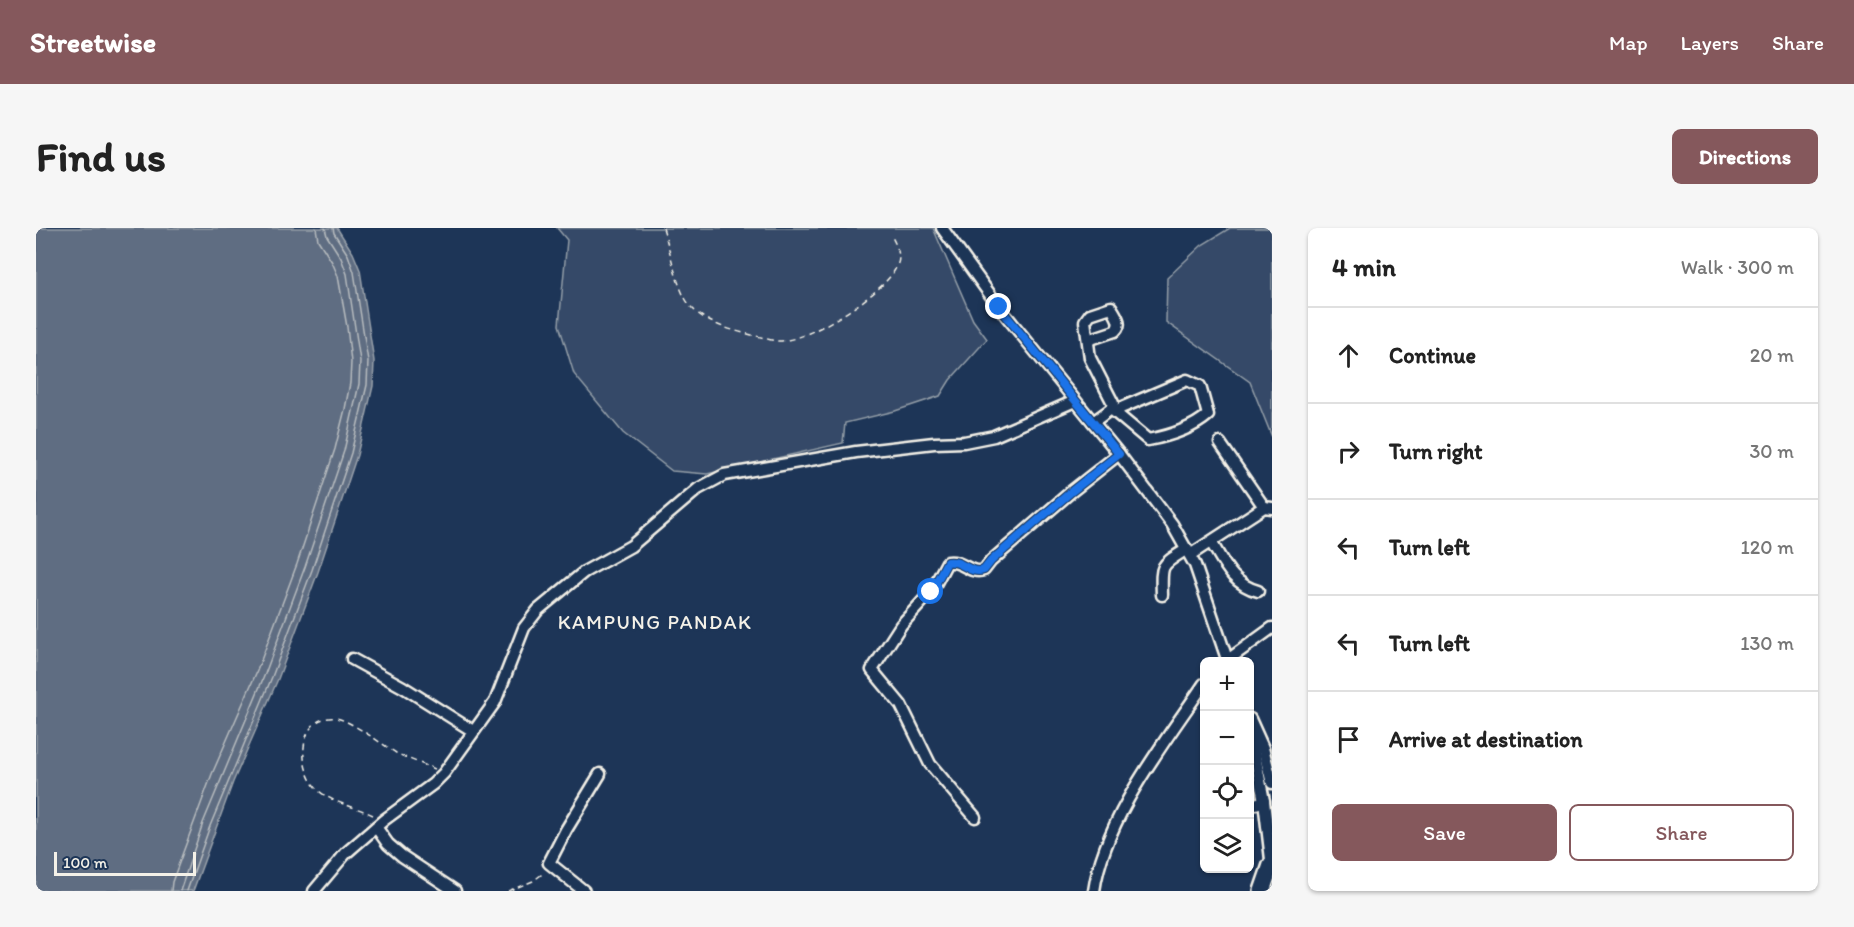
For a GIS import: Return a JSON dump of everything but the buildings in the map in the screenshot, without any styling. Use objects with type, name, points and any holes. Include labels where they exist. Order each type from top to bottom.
[{"type":"highway","points":[[1262,891],[1272,867]]},
{"type":"street","points":[[942,228],[999,307],[1119,454],[1172,524],[1188,552],[1226,657]]},
{"type":"street","points":[[1088,340],[1090,358],[1113,403],[1114,410],[1148,440],[1166,437],[1203,420],[1208,415],[1200,386],[1187,380],[1114,410],[1093,422]]},
{"type":"street","points":[[314,891],[346,853],[444,773],[495,702],[524,628],[538,610],[584,572],[631,546],[708,482],[724,475],[856,452],[964,442],[994,436],[1075,401]]},
{"type":"street","points":[[1162,595],[1161,568],[1165,562],[1210,542],[1268,508],[1220,443]]},
{"type":"street","points":[[975,817],[930,764],[901,705],[872,670],[902,625],[931,592],[947,562],[957,561],[974,572],[984,570],[991,561],[1063,498],[1119,454]]},
{"type":"street","points":[[1210,542],[1236,581],[1245,588],[1258,591]]},
{"type":"street","points":[[1232,657],[1272,628]]},
{"type":"street","points":[[352,659],[403,687],[474,731]]},
{"type":"street","points":[[1094,891],[1108,840],[1131,796],[1200,690]]},
{"type":"street","points":[[1254,728],[1263,748],[1272,783]]},
{"type":"street","points":[[1254,750],[1264,801],[1272,867]]},
{"type":"street","points":[[584,891],[549,863],[600,774]]},
{"type":"street","points":[[1254,805],[1264,801]]},
{"type":"street","points":[[380,824],[388,844],[455,891]]},
{"type":"path","points":[[663,228],[685,299],[699,314],[716,324],[779,341],[805,335],[832,321],[861,303],[893,275],[899,261],[898,249],[892,237]]},
{"type":"path","points":[[380,824],[320,792],[312,783],[304,765],[303,745],[312,728],[324,718],[339,718],[398,754],[444,773]]},
{"type":"path","points":[[508,891],[543,874],[549,863]]},
{"type":"shaded area","points":[[557,228],[933,228],[973,320],[987,339],[950,380],[940,396],[895,411],[845,423],[843,443],[707,474],[672,471],[623,433],[574,374],[559,325],[567,240]]},
{"type":"shaded area","points":[[1230,228],[1272,228],[1272,437],[1250,382],[1166,322],[1167,278],[1202,245]]},
{"type":"water","points":[[36,228],[337,228],[353,253],[360,270],[374,361],[373,386],[357,455],[318,572],[278,679],[233,782],[193,891],[36,891]]},
{"type":"district","name":"KAMPUNG PANDAK","points":[[655,622]]},
{"type":"route","points":[[931,592],[947,562],[957,561],[974,572],[984,570],[991,561],[1072,491],[1119,454],[999,307]]}]
